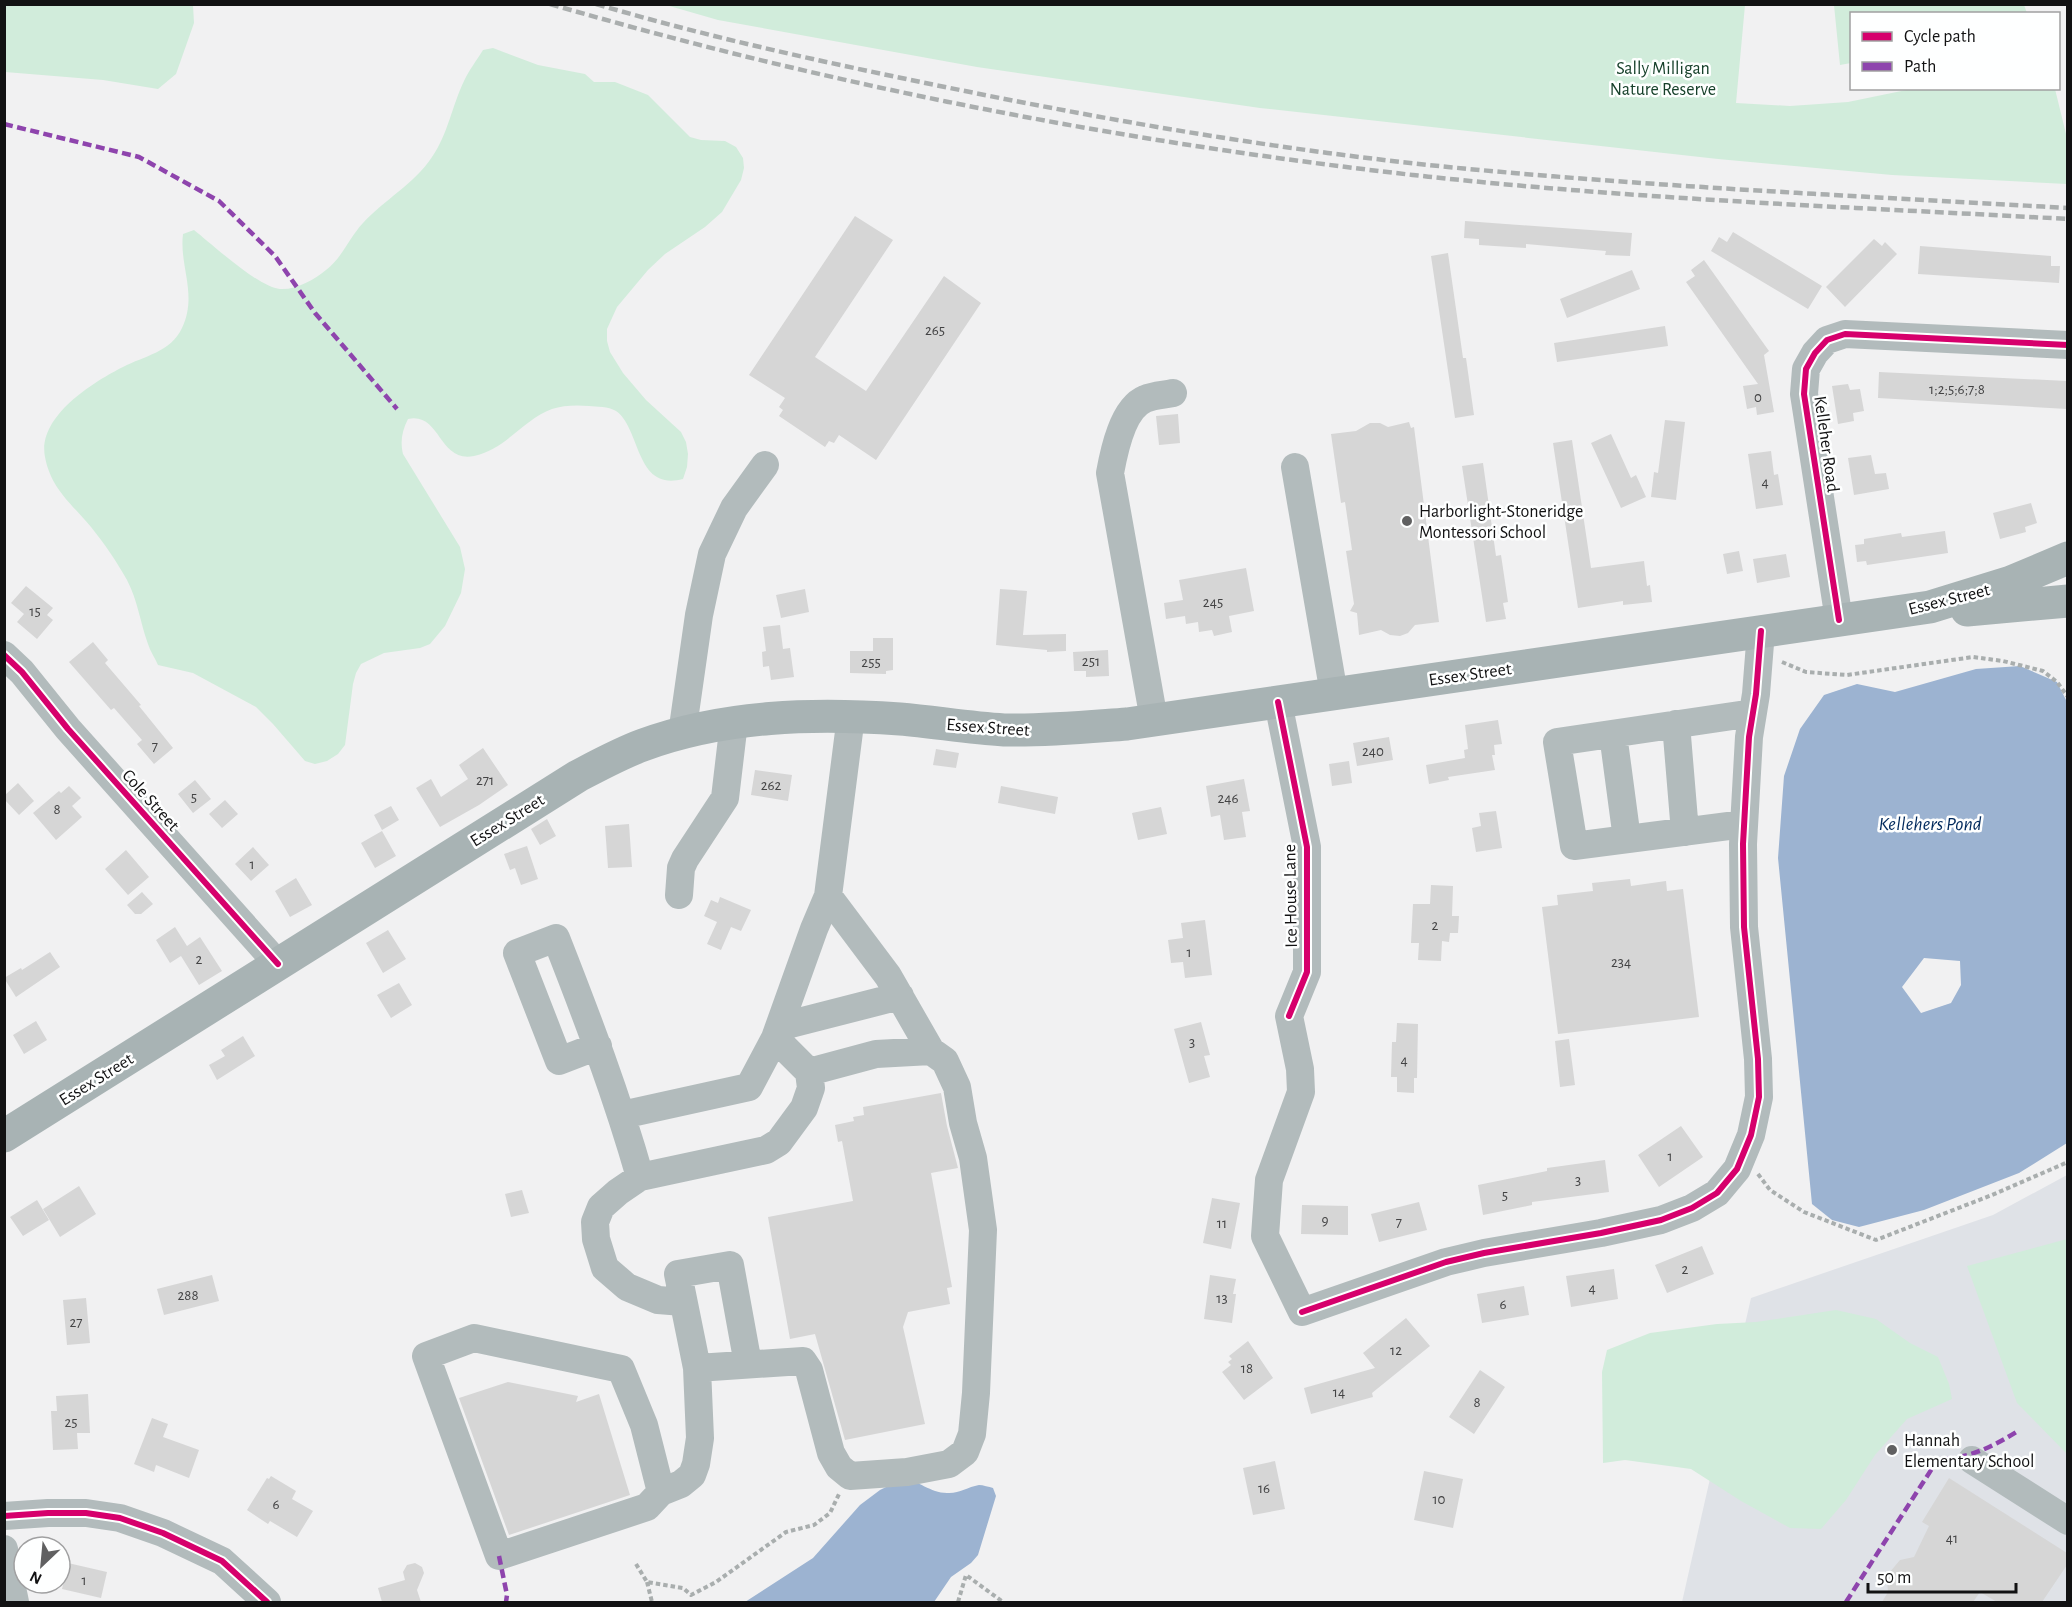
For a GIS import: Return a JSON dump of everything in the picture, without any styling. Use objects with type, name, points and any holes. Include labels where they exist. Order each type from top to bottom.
[{"type":"main road","name":"Essex Street","points":[[4,1136],[578,776],[644,744],[734,722],[786,717],[851,716],[1004,730],[1052,730],[1154,720],[1334,694],[1760,642],[1839,620],[1930,607],[2011,582],[2067,558]]},
{"type":"main road","points":[[1930,607],[1946,612],[2067,601]]},
{"type":"street","name":"Kelleher Road","points":[[1839,620],[1804,394],[1806,369],[1815,353],[1827,340],[1845,334],[2067,345]]},
{"type":"street","points":[[1154,720],[1110,472],[1115,446],[1126,418],[1144,399],[1173,393]]},
{"type":"street","points":[[682,734],[699,615],[712,554],[734,508],[765,465]]},
{"type":"street","points":[[1295,467],[1334,694]]},
{"type":"street","points":[[1742,1156],[1751,1135],[1759,1097],[1758,1059],[1744,927],[1744,824],[1749,737],[1760,642]]},
{"type":"street","name":"Cole Street","points":[[4,655],[22,672],[68,729],[278,964]]},
{"type":"street","name":"Ice House Lane","points":[[1278,702],[1306,847],[1307,972],[1289,1016],[1300,1070],[1301,1092],[1269,1180],[1265,1236],[1302,1312],[1446,1262],[1661,1220],[1692,1208],[1717,1192],[1737,1169],[1742,1156]]},
{"type":"street","points":[[1744,824],[1574,846],[1557,742],[1753,713]]},
{"type":"street","points":[[622,1115],[749,1087],[777,1033],[828,896],[851,716]]},
{"type":"street","points":[[679,895],[681,868],[685,859],[725,798],[734,722]]},
{"type":"street","points":[[1676,724],[1685,831]]},
{"type":"street","points":[[1613,734],[1627,839]]},
{"type":"street","points":[[698,1368],[803,1361],[809,1370],[831,1453],[839,1467],[850,1476],[907,1472],[950,1464],[965,1452],[972,1434],[976,1393],[982,1230],[973,1158],[963,1123],[957,1087],[945,1061],[931,1050],[888,976],[828,896]]},
{"type":"street","points":[[777,1033],[900,996]]},
{"type":"street","points":[[683,1302],[658,1300],[627,1287],[605,1268],[596,1239],[595,1222],[601,1207],[618,1192],[640,1178],[766,1150],[779,1142],[804,1108],[811,1088],[809,1072],[777,1033]]},
{"type":"street","points":[[598,1046],[622,1115],[640,1178]]},
{"type":"street","points":[[809,1072],[876,1053],[931,1050]]},
{"type":"street","points":[[661,1492],[644,1425],[621,1369],[474,1338],[426,1356],[499,1556],[647,1507],[661,1492],[681,1484],[692,1475],[700,1438],[698,1368],[678,1274],[730,1265],[748,1364]]},
{"type":"street","points":[[1972,1460],[2067,1521]]},
{"type":"street","points":[[4,1516],[86,1513],[120,1518],[163,1533],[222,1561],[267,1602]]},
{"type":"street","points":[[4,1549],[15,1602]]},
{"type":"path","points":[[1760,642],[1806,672],[1847,675],[1973,657],[2003,661],[2043,671],[2057,682],[2067,697]]},
{"type":"path","points":[[1742,1156],[1770,1190],[1804,1212],[1876,1240],[1992,1195],[2067,1162]]},
{"type":"path","points":[[647,1582],[683,1588],[691,1595],[716,1582],[786,1532],[814,1525],[830,1513],[850,1476]]},
{"type":"path","points":[[636,1564],[647,1582],[652,1602]]},
{"type":"path","points":[[958,1602],[966,1575],[1003,1602]]},
{"type":"shaded area","name":"Hannah Elementary School","points":[[2067,1175],[2067,1602],[1682,1602],[1751,1298],[1993,1215]]},
{"type":"green space","points":[[5,4],[193,5],[194,23],[176,74],[158,89],[103,80],[5,72]]},
{"type":"green space","name":"Sally Milligan Nature Reserve","points":[[666,5],[1745,5],[1736,103],[1790,106],[1848,102],[1906,90],[2055,90],[2067,138],[2067,184],[1892,175],[1718,159],[1260,108],[977,67],[718,20]]},
{"type":"green space","points":[[1834,5],[2024,5],[2027,12],[1850,12],[1850,63],[1840,65]]},
{"type":"green space","points":[[493,48],[538,65],[585,74],[594,82],[615,82],[648,95],[690,137],[725,141],[736,147],[743,158],[744,168],[741,180],[722,212],[705,227],[665,254],[648,270],[617,307],[607,329],[610,352],[623,373],[646,400],[681,432],[686,442],[687,467],[683,479],[667,481],[656,476],[647,468],[624,419],[613,409],[606,407],[575,405],[552,409],[532,420],[495,448],[474,456],[462,456],[453,452],[427,423],[419,419],[408,419],[402,436],[403,454],[460,547],[465,569],[461,593],[445,626],[430,644],[420,648],[384,653],[361,664],[353,684],[345,745],[338,754],[327,761],[315,764],[305,761],[256,707],[193,673],[158,665],[149,647],[127,580],[101,540],[57,487],[45,457],[45,442],[58,415],[83,392],[131,363],[164,348],[177,336],[182,328],[188,304],[182,246],[183,234],[194,230],[248,273],[271,287],[292,288],[316,277],[337,260],[363,223],[425,167],[442,139],[468,73],[483,50]]},
{"type":"green space","points":[[2068,1239],[2067,1454],[2017,1403],[1967,1266]]},
{"type":"green space","points":[[1836,1310],[1876,1319],[1910,1343],[1938,1357],[1949,1384],[1952,1399],[1907,1419],[1875,1455],[1846,1500],[1821,1529],[1790,1528],[1741,1501],[1691,1469],[1625,1460],[1603,1463],[1602,1372],[1607,1350],[1650,1333],[1717,1324],[1756,1322]]},
{"type":"water","name":"Kellehers Pond","points":[[2020,666],[2057,682],[2067,702],[2067,1143],[2019,1173],[1924,1210],[1859,1227],[1832,1220],[1812,1204],[1778,858],[1784,776],[1800,729],[1824,695],[1857,684],[1895,692],[1976,669]],"holes":[[[1924,958],[1960,961],[1961,985],[1951,1003],[1921,1013],[1902,987]]]},
{"type":"water","points":[[902,1479],[947,1493],[982,1485],[993,1488],[996,1496],[978,1555],[951,1577],[934,1602],[745,1602],[813,1558],[860,1505],[880,1490]]},
{"type":"building","points":[[855,216],[893,240],[815,357],[866,391],[944,276],[981,303],[876,460],[839,435],[834,443],[829,441],[825,447],[779,416],[783,410],[779,407],[785,398],[749,375]]},
{"type":"building","points":[[1465,221],[1632,233],[1630,256],[1605,255],[1606,251],[1526,244],[1526,248],[1479,245],[1479,239],[1464,238]]},
{"type":"building","points":[[1733,232],[1822,286],[1808,309],[1711,251],[1719,237],[1727,242]]},
{"type":"building","points":[[1874,239],[1882,246],[1885,242],[1897,254],[1845,307],[1826,287]]},
{"type":"building","points":[[1920,246],[2051,256],[2051,266],[2060,266],[2059,283],[1918,274]]},
{"type":"building","points":[[1448,253],[1463,358],[1466,358],[1474,415],[1455,418],[1431,256]]},
{"type":"building","points":[[1704,260],[1769,351],[1764,355],[1774,412],[1757,415],[1756,407],[1747,409],[1743,386],[1758,384],[1686,282],[1695,276],[1691,270]]},
{"type":"building","points":[[1632,270],[1640,289],[1567,318],[1560,299]]},
{"type":"building","points":[[1665,326],[1668,346],[1557,362],[1554,343]]},
{"type":"building","points":[[1879,372],[2067,381],[2067,409],[1878,398]]},
{"type":"building","points":[[1848,384],[1850,390],[1860,389],[1864,411],[1853,413],[1854,421],[1838,424],[1832,386]]},
{"type":"building","points":[[1178,414],[1180,443],[1159,445],[1156,416]]},
{"type":"building","points":[[1665,420],[1685,422],[1676,500],[1651,497],[1654,472],[1658,473]]},
{"type":"building","points":[[1409,422],[1411,428],[1414,427],[1439,622],[1415,625],[1408,633],[1400,636],[1390,635],[1381,630],[1359,635],[1357,613],[1350,611],[1354,604],[1346,551],[1352,550],[1345,502],[1341,503],[1331,434],[1356,431],[1370,423],[1380,423],[1388,427]]},
{"type":"building","points":[[1611,434],[1631,478],[1636,475],[1646,497],[1621,508],[1591,443]]},
{"type":"building","points":[[1572,440],[1591,568],[1644,561],[1647,586],[1650,585],[1652,602],[1623,605],[1623,601],[1578,608],[1553,443]]},
{"type":"building","points":[[1771,451],[1774,475],[1778,474],[1783,505],[1756,509],[1748,454]]},
{"type":"building","points":[[1871,455],[1875,474],[1886,473],[1889,489],[1854,495],[1848,458]]},
{"type":"building","points":[[1483,463],[1496,556],[1501,555],[1508,602],[1503,603],[1506,619],[1486,622],[1462,466]]},
{"type":"building","points":[[2031,503],[2037,523],[2025,527],[2026,532],[2000,539],[1993,513]]},
{"type":"building","points":[[1945,531],[1948,553],[1867,565],[1866,561],[1857,562],[1855,545],[1864,544],[1864,539],[1901,533],[1902,537]]},
{"type":"building","points":[[1739,551],[1743,571],[1727,574],[1723,554]]},
{"type":"building","points":[[1786,554],[1790,577],[1757,583],[1753,559]]},
{"type":"building","points":[[1246,568],[1254,611],[1229,616],[1232,632],[1214,636],[1212,630],[1199,632],[1198,622],[1186,624],[1185,616],[1166,619],[1164,603],[1183,600],[1179,580]]},
{"type":"building","points":[[26,586],[53,608],[47,615],[53,620],[37,639],[17,622],[24,614],[11,603]]},
{"type":"building","points":[[805,589],[809,612],[781,618],[776,595]]},
{"type":"building","points":[[1000,589],[1027,591],[1023,635],[1066,634],[1066,651],[1047,652],[1047,650],[996,645]]},
{"type":"building","points":[[780,625],[783,649],[790,648],[794,677],[771,680],[769,666],[763,667],[762,652],[766,651],[763,627]]},
{"type":"building","points":[[873,638],[893,638],[893,670],[886,671],[886,674],[850,673],[850,651],[873,651]]},
{"type":"building","points":[[93,642],[108,660],[105,663],[141,705],[139,706],[173,748],[154,764],[137,744],[142,740],[114,708],[111,710],[69,662]]},
{"type":"building","points":[[1108,650],[1109,676],[1086,677],[1086,671],[1074,671],[1073,652]]},
{"type":"building","points":[[1498,720],[1502,744],[1494,745],[1495,755],[1492,755],[1495,770],[1448,777],[1449,780],[1429,784],[1426,765],[1465,758],[1464,750],[1468,749],[1465,725]]},
{"type":"building","points":[[1389,737],[1393,760],[1357,766],[1353,743]]},
{"type":"building","points":[[483,748],[508,785],[440,827],[416,788],[431,779],[441,797],[468,779],[459,765]]},
{"type":"building","points":[[936,749],[959,753],[956,768],[933,765]]},
{"type":"building","points":[[1349,761],[1352,783],[1332,786],[1329,764]]},
{"type":"building","points":[[755,770],[792,775],[788,801],[751,795]]},
{"type":"building","points":[[1244,779],[1250,811],[1242,812],[1246,837],[1224,840],[1220,815],[1211,817],[1206,786]]},
{"type":"building","points":[[195,780],[211,799],[193,813],[178,794]]},
{"type":"building","points":[[18,783],[34,801],[19,815],[4,799],[4,796]]},
{"type":"building","points":[[69,786],[81,798],[72,806],[82,817],[56,840],[33,813],[59,791],[61,793]]},
{"type":"building","points":[[1001,786],[1058,797],[1055,814],[998,803]]},
{"type":"building","points":[[225,800],[238,814],[222,828],[209,814]]},
{"type":"building","points":[[391,806],[399,820],[382,830],[374,815]]},
{"type":"building","points":[[1161,807],[1167,834],[1138,840],[1132,813]]},
{"type":"building","points":[[1496,811],[1502,848],[1476,852],[1472,828],[1481,826],[1479,813]]},
{"type":"building","points":[[547,819],[556,836],[540,845],[531,829]]},
{"type":"building","points":[[629,824],[632,867],[608,868],[605,826]]},
{"type":"building","points":[[382,831],[396,856],[375,868],[361,843]]},
{"type":"building","points":[[527,846],[538,879],[521,885],[515,868],[510,870],[504,854]]},
{"type":"building","points":[[253,847],[269,865],[251,881],[235,864]]},
{"type":"building","points":[[126,850],[149,877],[128,895],[105,869]]},
{"type":"building","points":[[296,878],[312,905],[290,917],[275,891]]},
{"type":"building","points":[[1630,879],[1631,886],[1666,881],[1667,891],[1683,889],[1699,1017],[1558,1034],[1542,907],[1558,905],[1557,895],[1593,891],[1592,883]]},
{"type":"building","points":[[1431,885],[1453,886],[1452,916],[1459,916],[1458,933],[1450,933],[1449,942],[1442,941],[1441,961],[1418,960],[1419,943],[1411,943],[1413,904],[1430,904]]},
{"type":"building","points":[[142,892],[153,904],[141,914],[135,914],[127,905]]},
{"type":"building","points":[[720,897],[751,910],[741,931],[731,927],[721,950],[707,944],[717,922],[704,916],[711,900],[718,903]]},
{"type":"building","points":[[1205,920],[1212,975],[1185,978],[1183,962],[1171,963],[1168,940],[1183,938],[1181,923]]},
{"type":"building","points":[[175,927],[187,946],[200,937],[222,971],[199,985],[181,956],[170,963],[156,940]]},
{"type":"building","points":[[388,930],[406,959],[383,973],[366,943]]},
{"type":"building","points":[[50,952],[60,967],[16,997],[4,978],[21,968],[22,970]]},
{"type":"building","points":[[399,983],[412,1005],[391,1018],[377,995]]},
{"type":"building","points":[[36,1021],[47,1040],[24,1054],[13,1035]]},
{"type":"building","points":[[1201,1022],[1210,1055],[1204,1056],[1210,1077],[1189,1083],[1174,1029]]},
{"type":"building","points":[[1397,1023],[1418,1024],[1417,1078],[1414,1078],[1414,1093],[1397,1092],[1397,1077],[1391,1077],[1392,1042],[1396,1042]]},
{"type":"building","points":[[243,1036],[255,1056],[217,1080],[209,1065],[225,1056],[221,1050]]},
{"type":"building","points":[[1569,1039],[1575,1085],[1560,1087],[1555,1041]]},
{"type":"building","points":[[941,1093],[958,1168],[931,1173],[952,1287],[947,1288],[950,1304],[908,1312],[903,1327],[925,1424],[845,1440],[815,1334],[790,1339],[768,1217],[853,1201],[842,1141],[838,1142],[835,1125],[854,1121],[853,1117],[864,1115],[863,1107]]},
{"type":"building","points":[[1681,1126],[1703,1157],[1659,1187],[1638,1155]]},
{"type":"building","points":[[1605,1160],[1609,1192],[1532,1202],[1532,1205],[1483,1215],[1478,1185],[1547,1171],[1547,1168]]},
{"type":"building","points":[[79,1186],[96,1214],[60,1237],[43,1209]]},
{"type":"building","points":[[522,1190],[529,1213],[511,1217],[505,1194]]},
{"type":"building","points":[[1212,1198],[1240,1203],[1231,1249],[1203,1243]]},
{"type":"building","points":[[37,1200],[49,1220],[23,1236],[10,1217]]},
{"type":"building","points":[[1419,1202],[1427,1230],[1379,1242],[1371,1214]]},
{"type":"building","points":[[1302,1205],[1348,1206],[1348,1235],[1301,1234]]},
{"type":"building","points":[[1702,1246],[1714,1274],[1667,1293],[1655,1265]]},
{"type":"building","points":[[1614,1269],[1618,1299],[1571,1307],[1566,1276]]},
{"type":"building","points":[[212,1275],[219,1301],[164,1315],[157,1289]]},
{"type":"building","points":[[1210,1275],[1236,1279],[1232,1323],[1204,1319]]},
{"type":"building","points":[[1524,1286],[1529,1315],[1482,1323],[1477,1294]]},
{"type":"building","points":[[86,1298],[90,1343],[67,1345],[63,1300]]},
{"type":"building","points":[[1406,1318],[1430,1346],[1372,1393],[1373,1397],[1311,1414],[1304,1388],[1375,1368],[1363,1353]]},
{"type":"building","points":[[1248,1341],[1273,1378],[1244,1400],[1222,1372],[1231,1365],[1228,1362],[1232,1359],[1229,1356]]},
{"type":"building","points":[[1480,1370],[1505,1387],[1474,1434],[1449,1417]]},
{"type":"building","points":[[508,1382],[578,1396],[576,1402],[599,1394],[630,1495],[509,1535],[459,1398]]},
{"type":"building","points":[[88,1394],[90,1433],[77,1433],[78,1449],[53,1450],[51,1411],[57,1411],[56,1396]]},
{"type":"building","points":[[152,1418],[168,1424],[163,1437],[199,1450],[189,1478],[156,1465],[154,1472],[134,1464]]},
{"type":"building","points":[[1275,1461],[1285,1509],[1253,1515],[1243,1468]]},
{"type":"building","points":[[1424,1471],[1463,1479],[1453,1528],[1414,1520]]},
{"type":"building","points":[[271,1476],[296,1491],[292,1499],[313,1511],[297,1537],[270,1521],[268,1524],[247,1510],[267,1478]]},
{"type":"building","points":[[1949,1478],[2067,1553],[2067,1565],[2042,1602],[1997,1602],[1980,1592],[1973,1602],[1882,1602],[1888,1592],[1889,1573],[1900,1560],[1914,1557],[1929,1526],[1922,1522]]},
{"type":"building","points":[[415,1563],[422,1567],[424,1573],[417,1590],[421,1602],[382,1602],[378,1588],[405,1580],[403,1572],[407,1565]]},
{"type":"building","points":[[72,1564],[107,1572],[101,1598],[72,1591]]},
{"type":"railway","points":[[550,4],[763,61],[978,108],[1086,128],[1304,162],[1576,190],[2068,219]]},
{"type":"railway","points":[[596,4],[726,39],[945,87],[1133,123],[1322,152],[1448,167],[1603,180],[2068,208]]},
{"type":"marked path","points":[[4,124],[139,157],[219,201],[275,256],[315,313],[397,409]]},
{"type":"marked path","points":[[1846,1602],[1933,1467],[1942,1459],[1982,1450],[2018,1431]]},
{"type":"marked path","points":[[499,1556],[507,1595],[506,1602]]},
{"type":"cycle path","points":[[1839,620],[1804,394],[1806,369],[1815,353],[1827,340],[1845,334],[2068,345]]},
{"type":"cycle path","points":[[1302,1312],[1446,1262],[1661,1220],[1692,1208],[1717,1193],[1737,1169],[1751,1135],[1759,1097],[1758,1059],[1744,927],[1743,844],[1749,737],[1756,694],[1761,631]]},
{"type":"cycle path","points":[[4,655],[22,672],[68,729],[278,964]]},
{"type":"cycle path","points":[[1278,702],[1307,847],[1307,972],[1289,1016]]},
{"type":"cycle path","points":[[4,1516],[86,1513],[120,1518],[163,1533],[222,1561],[267,1602]]},
{"type":"place","name":"Harborlight-Stoneridge Montessori School","points":[[1407,521]]},
{"type":"place","name":"Hannah Elementary School","points":[[1892,1450]]}]
